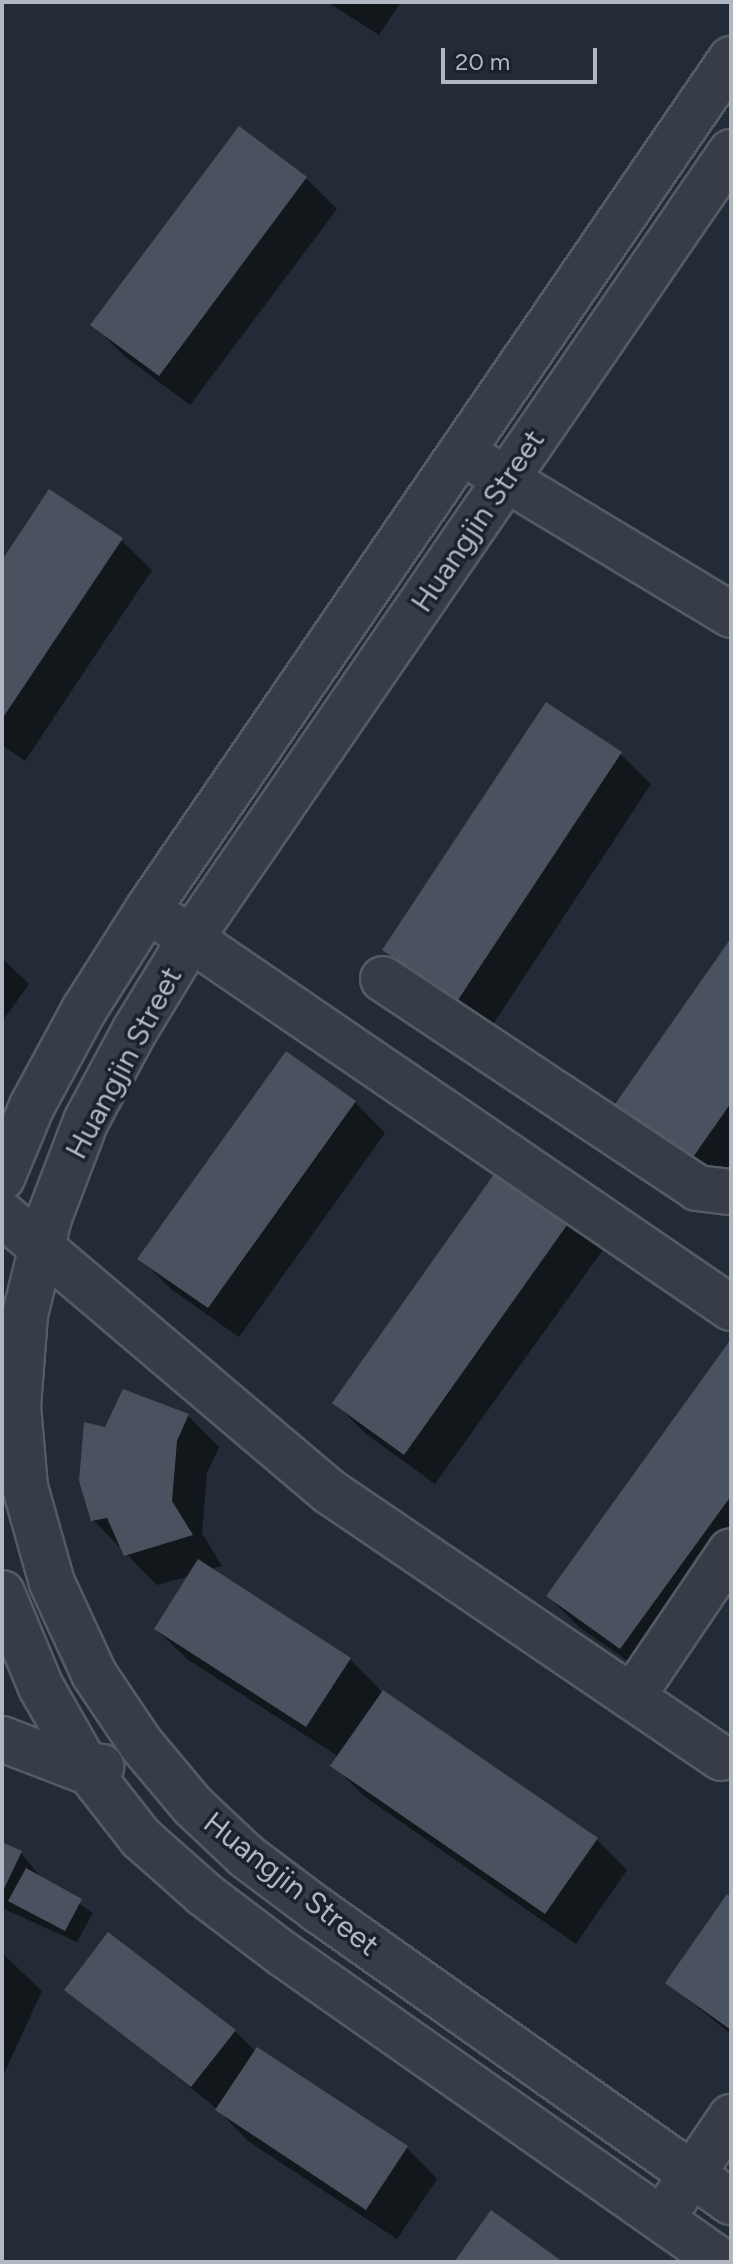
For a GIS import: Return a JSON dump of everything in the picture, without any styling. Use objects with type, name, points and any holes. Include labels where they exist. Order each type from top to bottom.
[{"type":"street","name":"Huangjin Street","points":[[2,1178],[77,1024],[148,909],[731,59]]},
{"type":"street","name":"Huangjin Street","points":[[731,152],[191,938],[86,1121],[41,1248],[25,1315],[18,1406],[25,1487],[52,1583],[94,1674],[141,1744],[193,1806],[246,1856],[731,2202]]},
{"type":"street","points":[[461,452],[731,615]]},
{"type":"street","points":[[148,909],[731,1308]]},
{"type":"street","points":[[383,979],[697,1188],[731,1192]]},
{"type":"street","points":[[2,1214],[330,1492],[721,1758]]},
{"type":"street","points":[[632,1697],[731,1551]]},
{"type":"street","name":"Huangjin Street","points":[[2,1593],[41,1687],[90,1773],[141,1838],[204,1894],[722,2262]]},
{"type":"street","points":[[2,1739],[90,1773],[141,1744]]},
{"type":"street","points":[[662,2220],[731,2117]]},
{"type":"building","points":[[239,126],[307,177],[159,376],[90,325]]},
{"type":"building","points":[[49,489],[123,538],[2,719],[2,560]]},
{"type":"building","points":[[546,702],[622,752],[458,1000],[382,950]]},
{"type":"building","points":[[731,938],[731,1103],[691,1160],[613,1107]]},
{"type":"building","points":[[286,1051],[356,1101],[208,1308],[137,1259]]},
{"type":"building","points":[[504,1160],[577,1211],[404,1455],[332,1403]]},
{"type":"building","points":[[731,1339],[731,1496],[620,1649],[546,1596]]},
{"type":"building","points":[[123,1389],[189,1414],[177,1441],[172,1501],[193,1535],[124,1556],[107,1518],[91,1521],[79,1481],[84,1422],[105,1427]]},
{"type":"building","points":[[198,1559],[351,1658],[306,1727],[154,1629]]},
{"type":"building","points":[[383,1690],[598,1838],[545,1914],[330,1766]]},
{"type":"building","points":[[2,1842],[22,1851],[2,1893]]},
{"type":"building","points":[[26,1868],[82,1899],[65,1931],[8,1901]]},
{"type":"building","points":[[727,1894],[731,1897],[731,2030],[665,1983]]},
{"type":"building","points":[[108,1932],[236,2030],[191,2087],[64,1990]]},
{"type":"building","points":[[257,2047],[408,2146],[366,2210],[215,2110]]},
{"type":"building","points":[[491,2210],[563,2262],[454,2262]]}]
